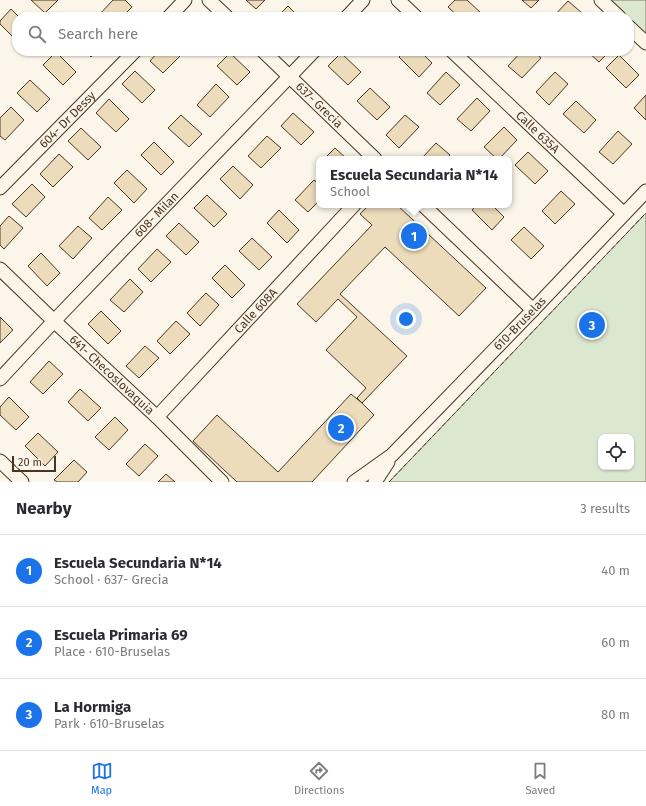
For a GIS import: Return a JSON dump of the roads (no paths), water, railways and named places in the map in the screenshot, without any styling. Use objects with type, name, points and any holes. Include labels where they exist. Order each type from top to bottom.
[{"type":"street","points":[[173,12],[185,0]]},
{"type":"street","points":[[209,0],[222,12]]},
{"type":"street","points":[[352,12],[363,0]]},
{"type":"street","points":[[398,0],[411,12]]},
{"type":"street","points":[[601,0],[614,12]]},
{"type":"street","points":[[634,32],[646,43]]},
{"type":"street","name":"604- Dr Dessy","points":[[0,188],[130,56]]},
{"type":"street","name":"637- Grecia","points":[[267,56],[372,156]]},
{"type":"street","name":"608- Milan","points":[[0,379],[309,56]]},
{"type":"street","name":"Calle 635A","points":[[457,56],[624,214]]},
{"type":"street","name":"610-Bruselas","points":[[354,482],[392,455],[646,191]]},
{"type":"street","name":"Calle 608A","points":[[157,417],[351,208]]},
{"type":"street","points":[[426,208],[533,310]]},
{"type":"street","name":"641- Checoslovaquia","points":[[0,269],[157,417],[222,482]]},
{"type":"street","name":"610-Bruselas","points":[[374,482],[392,455]]},
{"type":"street","points":[[0,461],[22,482]]},
{"type":"place","name":"Escuela Secundaria N*14","points":[[414,236]]},
{"type":"place","name":"La Hormiga","points":[[592,325]]},
{"type":"place","name":"Escuela Primaria 69","points":[[341,428]]}]
